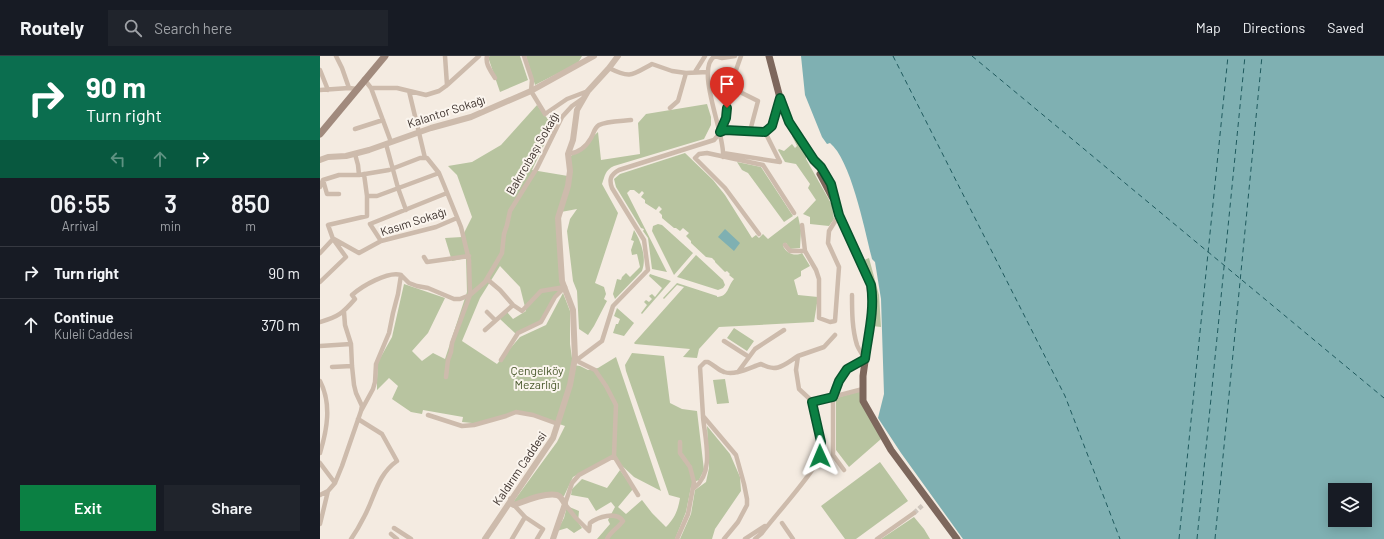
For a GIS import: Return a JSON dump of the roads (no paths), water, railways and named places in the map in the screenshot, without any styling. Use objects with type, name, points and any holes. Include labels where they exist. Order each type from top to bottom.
[{"type":"main road","points":[[320,134],[353,89],[364,80],[385,56]]},
{"type":"main road","points":[[769,56],[780,98],[789,122],[811,156],[871,285],[871,318],[865,359],[863,400],[891,450],[926,503],[958,539]]},
{"type":"street","points":[[320,90],[353,89],[336,56]]},
{"type":"street","points":[[444,56],[447,85]]},
{"type":"street","points":[[371,88],[397,88],[426,95],[439,91],[479,56]]},
{"type":"street","points":[[487,56],[487,64],[495,78]]},
{"type":"street","points":[[524,56],[532,80],[531,91],[545,114],[567,99],[588,91]]},
{"type":"street","name":"Kalantor Sokağı","points":[[320,160],[328,157],[355,154],[419,132],[471,117],[531,91],[594,56]]},
{"type":"street","points":[[618,56],[610,68],[588,91],[577,110],[573,140],[568,154],[576,153],[583,148],[591,139],[595,128],[601,124],[631,120]]},
{"type":"street","points":[[695,72],[705,56]]},
{"type":"street","points":[[723,155],[720,132],[712,105],[708,82],[708,72],[712,58],[715,56],[722,58],[736,56]]},
{"type":"street","points":[[638,495],[614,456],[616,404],[595,370],[579,362],[576,358],[602,341],[613,306],[648,270],[644,240],[612,188],[610,178],[613,173],[618,170],[714,140],[720,132],[726,118],[730,87],[741,56]]},
{"type":"street","points":[[610,68],[622,74],[630,75],[652,64],[672,71],[686,73],[708,72]]},
{"type":"street","points":[[320,70],[328,90]]},
{"type":"street","points":[[670,108],[678,101],[686,73]]},
{"type":"street","points":[[364,80],[371,88],[383,120],[393,169],[406,210]]},
{"type":"street","points":[[730,87],[758,101],[750,131]]},
{"type":"street","points":[[408,91],[425,158]]},
{"type":"street","name":"Bakırcıbaşı Sokağı","points":[[470,295],[487,279],[502,253],[504,234],[510,211],[537,168],[562,117],[572,106],[584,98]]},
{"type":"street","points":[[720,132],[725,130],[765,132],[772,126],[780,98]]},
{"type":"street","points":[[355,129],[383,120]]},
{"type":"street","points":[[759,234],[725,188],[695,158],[699,154],[707,153],[780,162],[765,132]]},
{"type":"street","points":[[320,282],[346,257],[333,239],[328,225],[367,216],[367,196],[355,154]]},
{"type":"street","name":"Kaldırım Caddesi","points":[[484,539],[553,438],[570,385],[576,358],[573,310],[562,281],[558,218],[568,186],[570,171],[568,154]]},
{"type":"street","points":[[723,155],[763,165],[794,212]]},
{"type":"street","points":[[320,187],[323,180],[339,175],[361,175],[393,169],[420,158],[427,158],[438,173],[448,193],[461,227],[469,256],[470,295],[452,343],[446,377]]},
{"type":"street","points":[[367,196],[377,196],[438,173]]},
{"type":"street","points":[[323,180],[327,194],[339,194]]},
{"type":"street","points":[[381,241],[370,224],[448,193]]},
{"type":"street","points":[[802,225],[805,251],[816,270],[819,279],[819,318],[830,322],[835,321],[839,267],[828,242],[829,231],[838,213]]},
{"type":"street","name":"Kasım Sokağı","points":[[333,239],[359,253],[381,241],[436,227],[457,218]]},
{"type":"street","points":[[320,253],[333,239]]},
{"type":"street","points":[[785,245],[790,251],[805,251]]},
{"type":"street","points":[[424,258],[427,262],[469,256]]},
{"type":"street","points":[[320,322],[328,320],[344,312],[355,299],[352,295],[359,289],[383,277],[395,274],[401,275],[409,283],[428,288],[454,299],[460,299],[470,295]]},
{"type":"street","points":[[320,495],[328,491],[335,483],[361,411],[373,389],[376,364],[389,333],[401,275]]},
{"type":"street","points":[[487,279],[500,290],[512,305],[522,311],[541,290],[565,287]]},
{"type":"street","points":[[501,360],[518,333],[541,322],[554,297],[565,287]]},
{"type":"street","points":[[844,470],[834,456],[833,397],[839,381],[847,369],[865,359],[857,346],[853,321],[852,295]]},
{"type":"street","points":[[485,330],[512,305]]},
{"type":"street","points":[[344,312],[345,325],[351,344],[352,366],[356,393],[362,406],[361,411]]},
{"type":"street","points":[[487,312],[495,320]]},
{"type":"street","points":[[738,372],[756,349],[784,330]]},
{"type":"street","points":[[694,488],[701,483],[706,473],[707,460],[700,367],[702,364],[708,362],[725,373],[738,372],[761,364],[768,368],[775,369],[798,356],[824,346],[834,335]]},
{"type":"street","points":[[724,341],[749,357]]},
{"type":"street","points":[[320,346],[351,344]]},
{"type":"street","points":[[755,539],[810,472],[820,456],[821,442],[812,402],[799,390],[796,370],[798,356]]},
{"type":"street","points":[[332,367],[352,366]]},
{"type":"street","points":[[320,382],[326,395],[328,417],[320,453]]},
{"type":"street","points":[[812,402],[863,389]]},
{"type":"street","points":[[428,414],[462,426],[490,421],[516,412],[533,415],[558,424]]},
{"type":"street","points":[[703,416],[736,455],[743,478],[747,499],[747,505],[738,522],[724,539]]},
{"type":"street","points":[[351,539],[364,517],[381,479],[388,468],[397,461],[382,434],[358,419]]},
{"type":"street","points":[[677,539],[688,514],[694,488],[690,467],[680,453],[680,442]]},
{"type":"street","points":[[553,539],[572,483],[579,475],[614,456]]},
{"type":"street","points":[[320,463],[335,483]]},
{"type":"street","points":[[320,524],[328,491]]},
{"type":"street","points":[[514,505],[530,498],[558,495],[562,498],[575,517],[589,531],[590,523],[596,518],[615,516],[621,519],[623,521],[619,528],[608,536],[607,539]]},
{"type":"street","points":[[511,499],[512,504],[525,517],[543,529],[537,539]]},
{"type":"street","points":[[877,539],[914,513]]},
{"type":"street","points":[[512,539],[525,517]]},
{"type":"street","points":[[782,523],[793,539]]},
{"type":"street","points":[[745,539],[768,524]]},
{"type":"street","points":[[394,528],[411,539]]},
{"type":"street","points":[[391,534],[397,539]]},
{"type":"water","points":[[801,56],[1384,56],[1384,539],[963,539],[901,453],[878,418],[884,394],[881,299],[875,262],[872,259],[851,180],[838,152],[830,143],[827,144],[822,137],[805,95]]},
{"type":"water","points":[[725,229],[740,243],[734,251],[718,237]]},
{"type":"tunnel","points":[[914,513],[923,505]]},
{"type":"park label","name":"Çengelköy Mezarlığı","points":[[537,377]]}]
